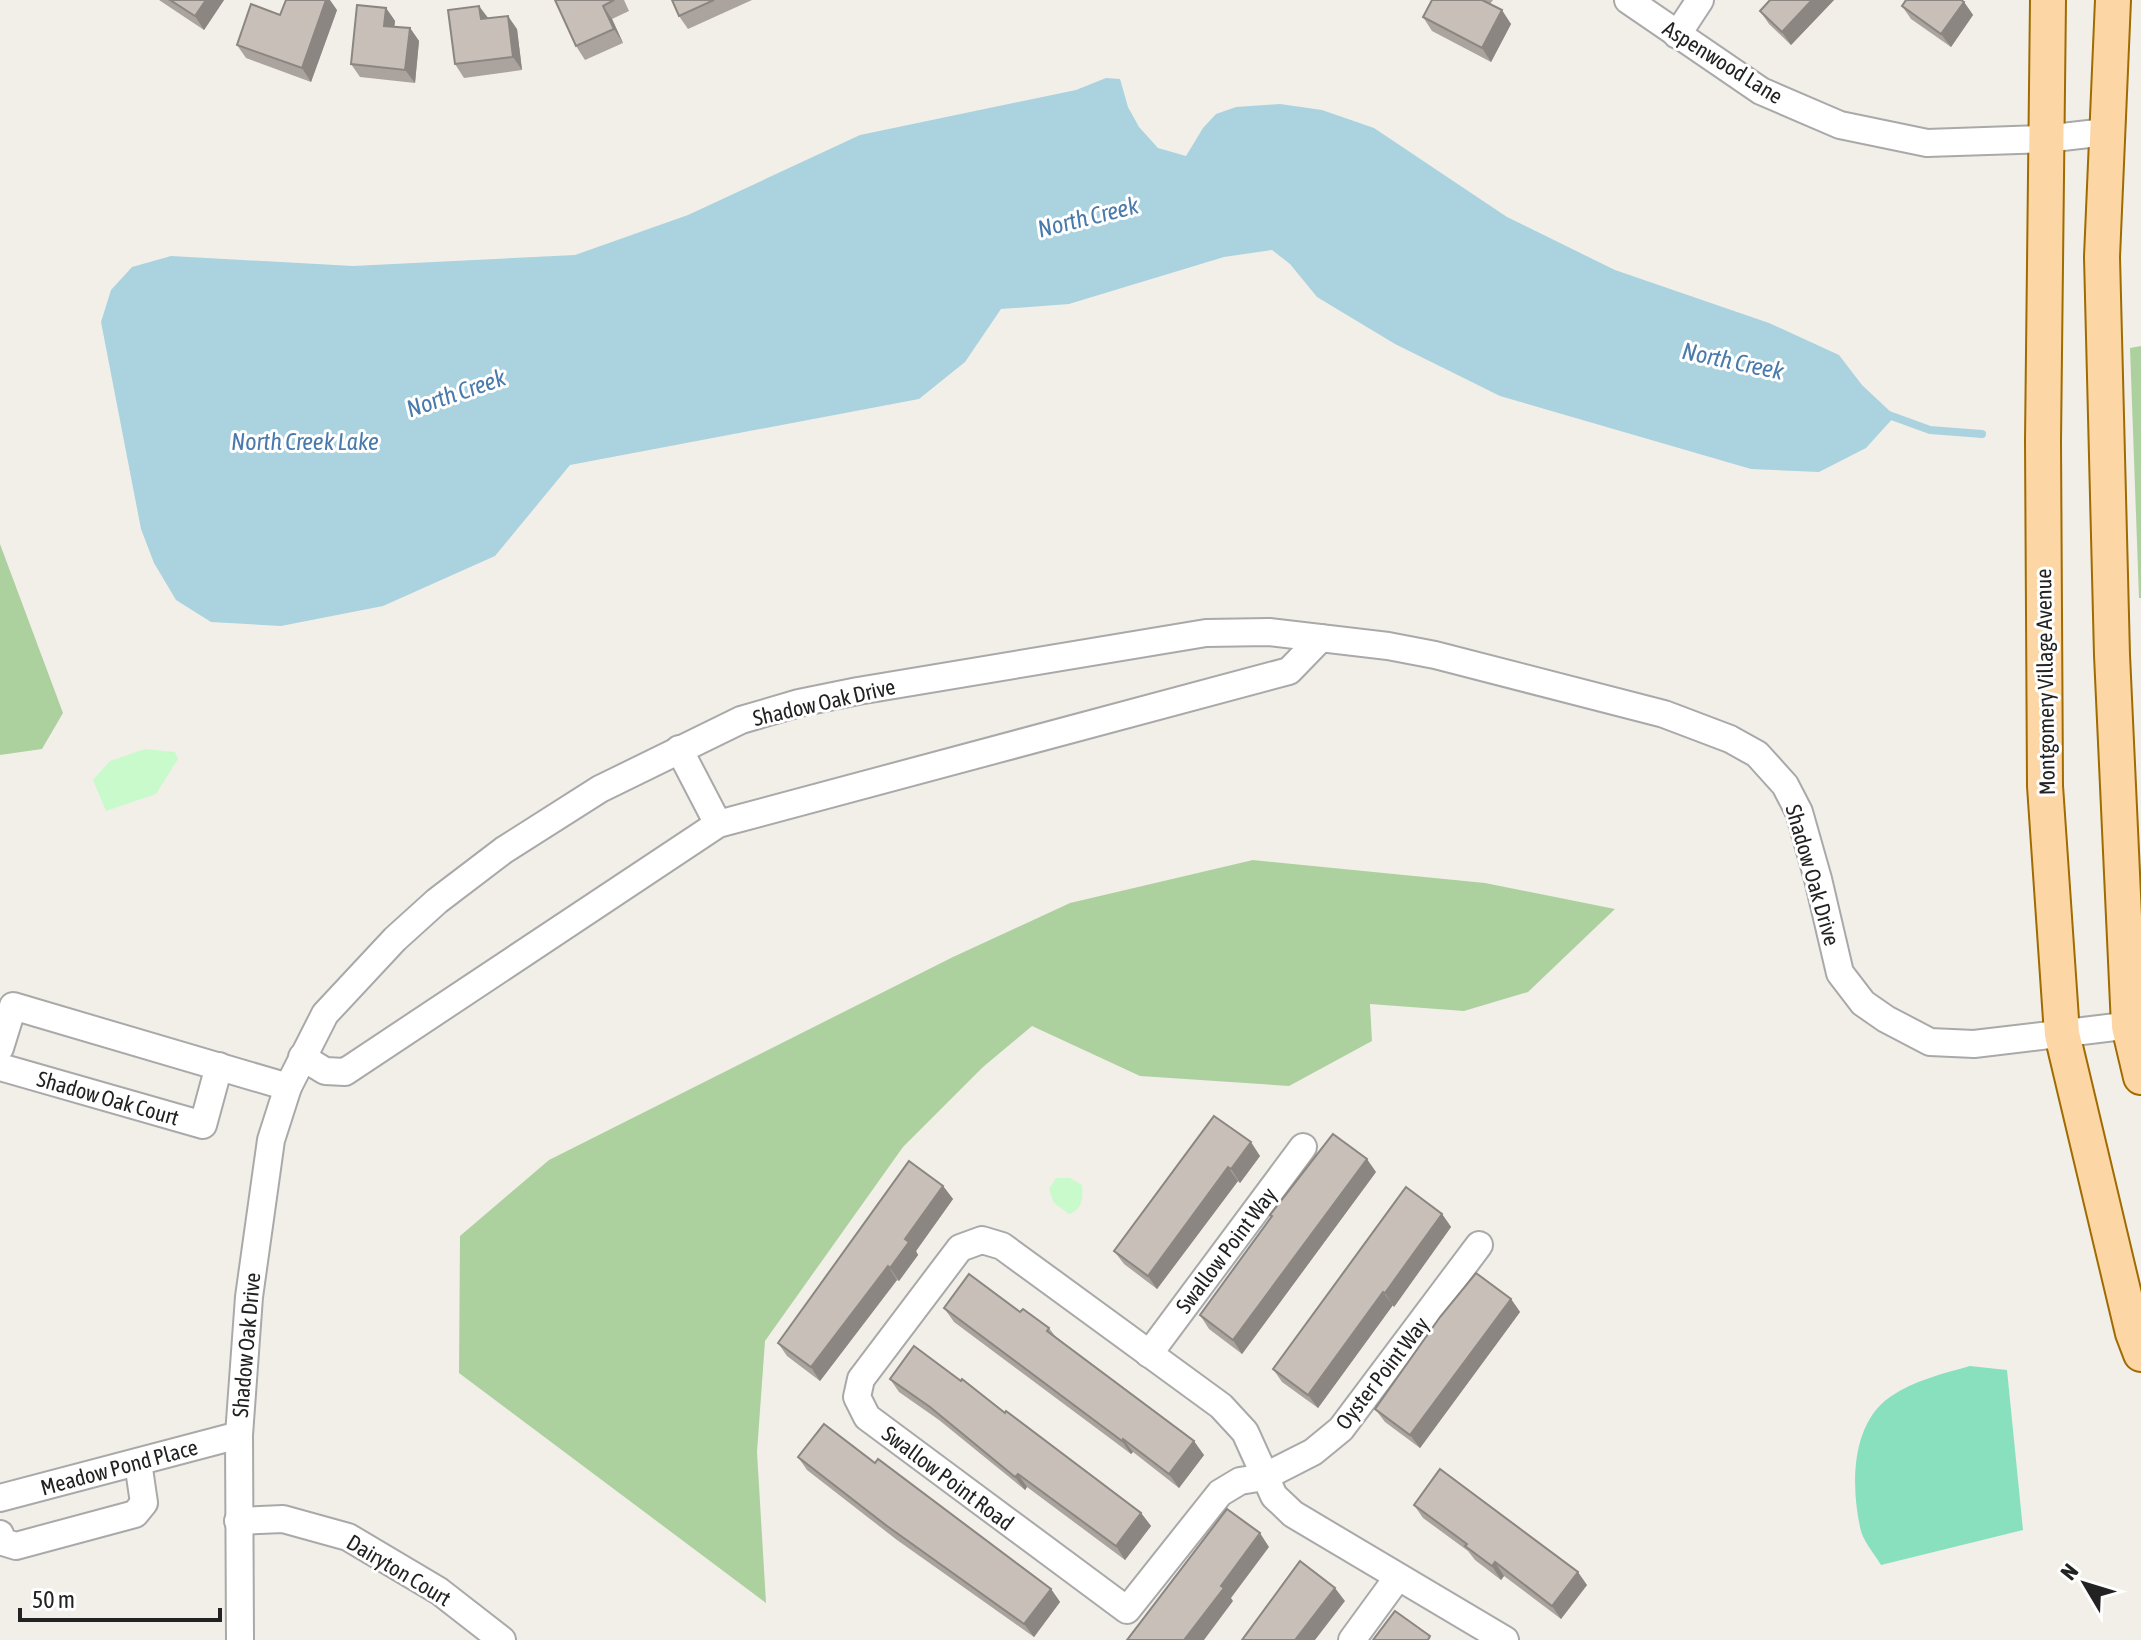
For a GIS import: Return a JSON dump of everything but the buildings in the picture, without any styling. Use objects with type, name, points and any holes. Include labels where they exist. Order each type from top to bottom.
[{"type":"main road","name":"Montgomery Village Avenue","points":[[2048,0],[2043,456],[2045,786],[2062,1034],[2133,1333],[2141,1354]]},
{"type":"main road","points":[[2113,0],[2102,257],[2112,655],[2135,1025],[2141,1077]]},
{"type":"street","name":"Aspenwood Lane","points":[[1628,0],[1761,91],[1840,125],[1927,143],[2045,139],[2106,132]]},
{"type":"street","points":[[1677,35],[1700,0]]},
{"type":"street","name":"Shadow Oak Drive","points":[[240,1640],[239,1435],[249,1297],[264,1183],[271,1140],[288,1087],[325,1014],[395,939],[437,901],[504,850],[600,789],[741,720],[799,703],[872,689],[1206,633],[1269,632],[1388,646],[1435,655],[1664,714],[1730,739],[1757,754],[1785,785],[1799,812],[1840,973],[1863,1003],[1886,1019],[1930,1042],[1974,1044],[2135,1025]]},
{"type":"street","points":[[302,1057],[325,1071],[345,1072],[718,824],[1289,671],[1321,638]]},
{"type":"street","points":[[679,749],[718,824]]},
{"type":"street","points":[[0,1048],[13,1006],[288,1087]]},
{"type":"street","name":"Shadow Oak Court","points":[[0,1067],[203,1125],[219,1066]]},
{"type":"street","name":"Swallow Point Way","points":[[1149,1354],[1303,1147]]},
{"type":"street","name":"Swallow Point Road","points":[[1264,1477],[1240,1481],[1220,1493],[1127,1610],[867,1417],[857,1397],[861,1379],[960,1248],[982,1240],[1002,1246],[1221,1406],[1245,1432],[1274,1496],[1293,1514],[1505,1640]]},
{"type":"street","name":"Oyster Point Way","points":[[1264,1477],[1313,1452],[1341,1429],[1479,1245]]},
{"type":"street","name":"Meadow Pond Place","points":[[0,1498],[239,1435]]},
{"type":"street","points":[[0,1534],[3,1542],[16,1546],[135,1514],[144,1503],[138,1462]]},
{"type":"street","name":"Dairyton Court","points":[[238,1521],[283,1519],[348,1537],[439,1591],[502,1640]]},
{"type":"street","points":[[1352,1640],[1398,1577]]},
{"type":"green space","points":[[2141,346],[2141,598],[2139,598],[2130,348]]},
{"type":"green space","points":[[0,544],[63,713],[42,749],[0,755]]},
{"type":"green space","points":[[145,749],[175,752],[178,759],[156,794],[106,811],[93,780],[110,761]]},
{"type":"green space","points":[[1253,860],[1485,883],[1615,909],[1528,992],[1464,1011],[1370,1004],[1372,1041],[1289,1086],[1140,1076],[1032,1026],[983,1067],[903,1147],[765,1341],[757,1452],[766,1603],[459,1373],[460,1236],[549,1160],[953,957],[1070,903]]},
{"type":"green space","points":[[1056,1178],[1070,1178],[1082,1185],[1081,1202],[1069,1214],[1054,1203],[1049,1189]]},
{"type":"green space","points":[[1970,1366],[2007,1370],[2023,1530],[1881,1565],[1861,1532],[1855,1493],[1857,1456],[1868,1423],[1877,1409],[1899,1391]]},
{"type":"water","name":"North Creek Lake","points":[[1106,78],[1120,79],[1128,107],[1139,127],[1158,148],[1186,156],[1203,128],[1216,114],[1236,107],[1280,104],[1322,110],[1374,128],[1507,217],[1615,270],[1769,323],[1839,355],[1862,385],[1895,416],[1866,448],[1819,472],[1751,469],[1500,396],[1395,344],[1317,297],[1290,264],[1272,250],[1224,257],[1069,304],[1001,309],[965,362],[919,399],[570,465],[495,556],[383,606],[281,626],[211,622],[176,600],[154,563],[141,529],[101,322],[111,290],[132,267],[171,256],[353,266],[575,255],[688,215],[860,135],[1076,90]]},
{"type":"waterway","name":"North Creek","points":[[1886,414],[1930,430],[1982,434]]}]
